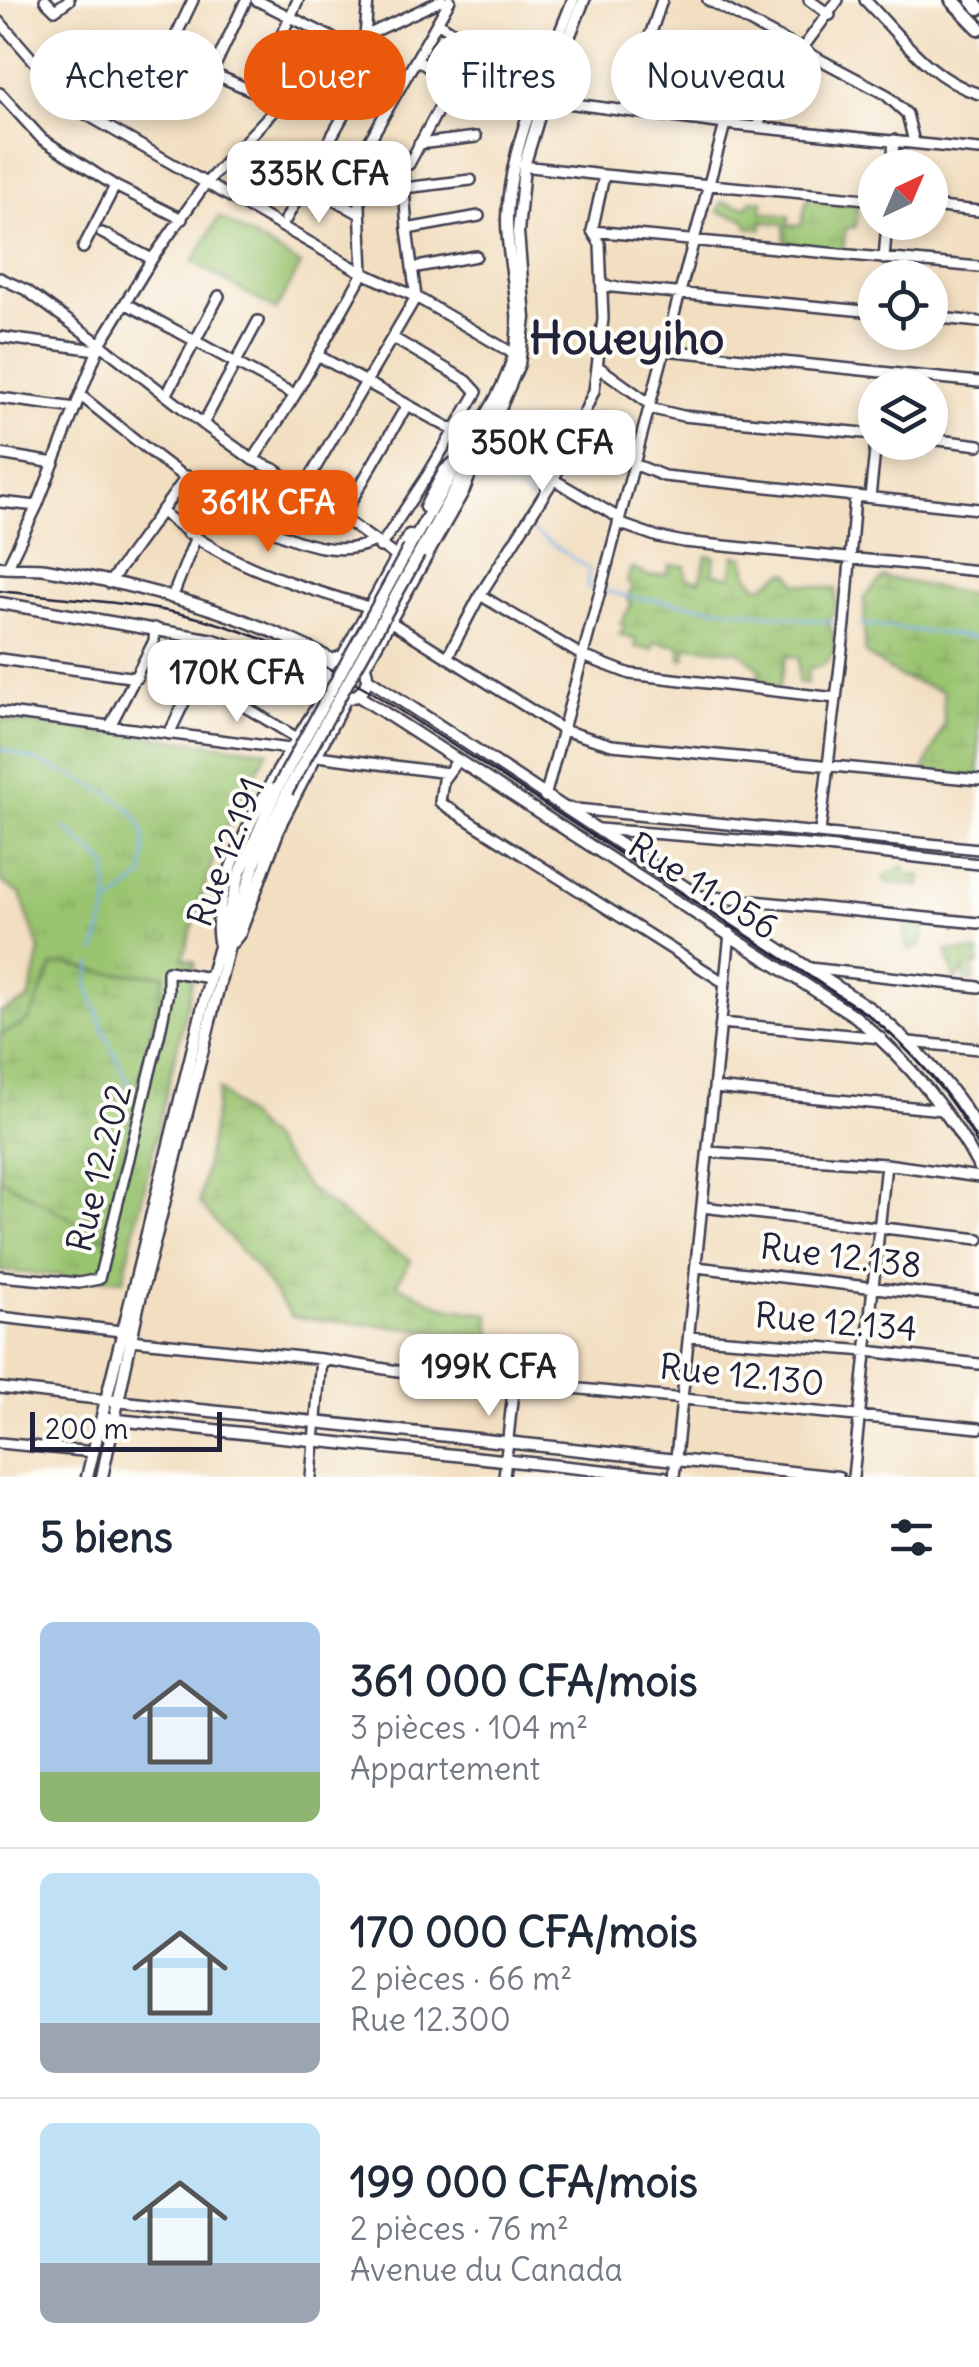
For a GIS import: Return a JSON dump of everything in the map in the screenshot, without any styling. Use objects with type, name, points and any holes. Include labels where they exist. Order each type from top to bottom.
[{"type":"highway","points":[[952,0],[979,28]]},
{"type":"highway","points":[[972,0],[979,8]]},
{"type":"main road","name":"Rue 12.191","points":[[103,1477],[112,1401],[130,1340],[240,874],[507,378],[514,354],[517,317],[507,236],[511,179],[525,127],[572,0]]},
{"type":"main road","name":"Rue 12.191","points":[[572,30],[584,0]]},
{"type":"main road","name":"Rue 12.191","points":[[465,459],[484,438],[512,386],[522,351],[525,318],[518,232],[524,166],[538,120]]},
{"type":"main road","points":[[465,459],[469,477],[464,490],[391,622],[366,672],[364,688],[352,697],[282,821],[240,933],[225,945],[219,911],[236,856],[327,684],[326,670],[338,658],[442,475],[465,459]]},
{"type":"main road","points":[[0,580],[4,568],[42,568],[109,582],[172,598],[338,658],[355,658],[366,672],[545,797],[871,1009],[909,1042],[973,1112],[979,1132]]},
{"type":"main road","points":[[0,603],[214,640],[352,697]]},
{"type":"main road","name":"Rue 11.056","points":[[352,697],[730,933],[856,1017],[881,1038],[943,1110],[979,1167]]},
{"type":"main road","name":"Rue 12.191","points":[[112,1401],[120,1331],[210,978],[225,945]]},
{"type":"main road","points":[[112,1401],[838,1477]]},
{"type":"main road","name":"Rue 12.191","points":[[87,1477],[108,1419]]},
{"type":"main road","points":[[108,1419],[664,1477]]},
{"type":"main road","points":[[446,1454],[449,1436]]},
{"type":"street","points":[[45,0],[56,10],[69,0]]},
{"type":"street","points":[[179,30],[193,0]]},
{"type":"street","points":[[224,47],[246,0]]},
{"type":"street","points":[[256,0],[318,30]]},
{"type":"street","points":[[283,30],[298,0]]},
{"type":"street","points":[[366,30],[368,0]]},
{"type":"street","points":[[375,30],[420,4],[442,0]]},
{"type":"street","points":[[253,460],[295,395],[363,273],[358,161],[450,0]]},
{"type":"street","points":[[652,30],[662,0]]},
{"type":"street","points":[[708,0],[767,30]]},
{"type":"street","points":[[809,0],[830,15]]},
{"type":"street","points":[[817,30],[838,0]]},
{"type":"street","points":[[865,0],[934,72],[979,94]]},
{"type":"street","points":[[0,22],[75,108],[363,273],[416,297],[514,354]]},
{"type":"street","points":[[437,22],[450,30]]},
{"type":"street","points":[[302,490],[416,297],[402,162],[408,164],[452,84],[416,59]]},
{"type":"street","points":[[821,59],[898,104],[906,114],[914,142]]},
{"type":"street","points":[[0,93],[42,139],[115,186],[182,219]]},
{"type":"street","points":[[4,568],[37,506],[98,347],[152,260],[206,184],[265,120]]},
{"type":"street","points":[[286,219],[340,120]]},
{"type":"street","points":[[696,120],[979,150]]},
{"type":"street","points":[[757,126],[760,120]]},
{"type":"street","points":[[545,797],[725,124]]},
{"type":"street","points":[[419,144],[476,138]]},
{"type":"street","points":[[893,150],[894,140]]},
{"type":"street","points":[[328,143],[358,161]]},
{"type":"street","points":[[239,147],[360,214]]},
{"type":"street","points":[[524,166],[858,198]]},
{"type":"street","points":[[448,656],[480,595],[554,479],[583,419],[600,368],[600,244],[592,231],[604,176]]},
{"type":"street","points":[[404,188],[471,180]]},
{"type":"street","points":[[83,248],[115,186]]},
{"type":"street","points":[[948,208],[979,211]]},
{"type":"street","points":[[406,228],[479,216]]},
{"type":"street","points":[[592,231],[979,268]]},
{"type":"street","points":[[102,233],[152,260]]},
{"type":"street","points":[[884,258],[886,240]]},
{"type":"street","points":[[412,268],[476,256]]},
{"type":"street","points":[[0,278],[26,290],[203,424],[253,460],[272,468],[396,558]]},
{"type":"street","points":[[602,286],[858,310]]},
{"type":"street","points":[[167,394],[219,296]]},
{"type":"street","points":[[125,303],[295,395]]},
{"type":"street","points":[[948,319],[979,322]]},
{"type":"street","points":[[203,424],[258,321]]},
{"type":"street","points":[[0,337],[98,347]]},
{"type":"street","points":[[80,396],[250,521],[291,540],[357,549],[376,544],[476,399],[474,387],[393,338]]},
{"type":"street","points":[[665,350],[861,370]]},
{"type":"street","points":[[318,355],[455,431]]},
{"type":"street","points":[[600,368],[650,406],[683,416],[858,432]]},
{"type":"street","points":[[948,379],[979,382]]},
{"type":"street","points":[[0,398],[76,408]]},
{"type":"street","points":[[341,518],[407,404]]},
{"type":"street","points":[[484,438],[619,521],[670,540],[979,571]]},
{"type":"street","points":[[948,441],[979,444]]},
{"type":"street","points":[[0,454],[54,463]]},
{"type":"street","points":[[870,498],[874,460]]},
{"type":"street","points":[[634,464],[664,476],[979,509]]},
{"type":"street","points":[[250,521],[272,468]]},
{"type":"street","points":[[109,582],[187,476]]},
{"type":"street","points":[[172,598],[206,490]]},
{"type":"street","points":[[820,832],[855,496]]},
{"type":"street","points":[[0,502],[37,506]]},
{"type":"street","points":[[161,511],[190,536],[278,580],[368,607]]},
{"type":"street","points":[[480,595],[582,656],[630,674],[836,698]]},
{"type":"street","points":[[391,622],[563,730],[612,745],[979,780]]},
{"type":"street","points":[[110,726],[154,642],[155,628]]},
{"type":"street","points":[[170,734],[214,640]]},
{"type":"street","points":[[0,659],[137,678]]},
{"type":"street","points":[[197,678],[297,738]]},
{"type":"street","points":[[0,712],[290,749]]},
{"type":"street","points":[[318,756],[448,772]]},
{"type":"street","points":[[456,761],[439,792],[440,802],[725,983]]},
{"type":"street","points":[[566,808],[979,849]]},
{"type":"street","points":[[598,828],[979,864]]},
{"type":"street","points":[[702,896],[979,923]]},
{"type":"street","points":[[674,1477],[730,933]]},
{"type":"street","points":[[809,968],[979,987]]},
{"type":"street","name":"Rue 12.202","points":[[0,1276],[78,1283],[99,1279],[160,1032],[168,971],[210,978]]},
{"type":"street","points":[[721,1023],[881,1038]]},
{"type":"street","points":[[909,1042],[979,1049]]},
{"type":"street","points":[[714,1088],[943,1110]]},
{"type":"street","points":[[708,1152],[886,1164],[979,1178]]},
{"type":"street","points":[[853,1477],[886,1164]]},
{"type":"street","points":[[702,1207],[979,1238]]},
{"type":"street","name":"Rue 12.138","points":[[696,1268],[979,1300]]},
{"type":"street","points":[[0,1317],[120,1331]]},
{"type":"street","name":"Rue 12.134","points":[[689,1337],[979,1364]]},
{"type":"street","name":"Rue 12.130","points":[[130,1340],[979,1428]]},
{"type":"street","points":[[311,1477],[321,1360]]},
{"type":"street","points":[[504,1477],[514,1382]]},
{"type":"street","points":[[0,1388],[112,1401]]},
{"type":"street","points":[[0,1443],[93,1452]]},
{"type":"green space","points":[[807,199],[857,204],[856,227],[846,228],[843,251],[785,244],[784,224],[762,221],[761,229],[748,227],[745,219],[718,212],[722,202],[747,207],[751,200],[763,201],[762,212],[789,216],[788,225],[801,226]]},
{"type":"green space","points":[[219,217],[301,265],[276,310],[193,262]]},
{"type":"green space","points":[[706,555],[715,557],[713,573],[731,577],[734,555],[744,557],[748,574],[756,585],[762,586],[784,572],[790,573],[796,583],[836,589],[836,610],[827,621],[833,652],[825,663],[809,668],[807,684],[798,683],[799,657],[786,656],[779,688],[760,685],[758,667],[738,651],[687,646],[685,659],[680,659],[680,646],[654,642],[653,650],[635,647],[636,640],[619,634],[625,627],[620,623],[631,606],[628,597],[632,586],[627,582],[631,568],[649,576],[666,574],[670,565],[685,566],[686,578],[700,581]]},
{"type":"green space","points":[[883,577],[979,596],[979,778],[923,772],[944,724],[943,691],[900,677],[865,653],[864,598]]},
{"type":"green space","points":[[0,720],[268,750],[218,844],[183,958],[195,962],[190,992],[123,1280],[0,1271],[0,1012],[29,1000],[40,950],[20,894],[0,881]]},
{"type":"green space","points":[[904,866],[907,875],[921,876],[920,886],[884,882],[884,876]]},
{"type":"green space","points":[[907,919],[926,923],[921,947],[909,949],[905,938]]},
{"type":"green space","points":[[946,951],[979,952],[979,964],[973,967],[974,980],[965,980],[964,969],[956,981]]},
{"type":"green space","points":[[67,964],[106,973],[164,975],[104,1238],[0,1178],[0,1036],[29,1020],[53,966]]},
{"type":"green space","points":[[219,1089],[269,1139],[308,1188],[376,1240],[411,1260],[396,1284],[442,1306],[489,1314],[492,1336],[292,1317],[256,1268],[199,1203]]},
{"type":"waterway","points":[[491,472],[535,502]]},
{"type":"waterway","points":[[528,528],[589,569],[587,586],[597,589]]},
{"type":"waterway","points":[[606,591],[842,623]]},
{"type":"waterway","points":[[860,624],[979,638]]},
{"type":"waterway","points":[[0,748],[97,787],[130,809],[142,827],[144,876],[108,906],[95,952]]},
{"type":"waterway","points":[[65,828],[107,865],[108,903]]},
{"type":"waterway","points":[[92,963],[87,983],[139,1107]]},
{"type":"railway","points":[[0,591],[134,605],[202,619],[274,643],[365,688],[867,1014],[930,1075],[979,1147]]},
{"type":"district","name":"Houeyiho","points":[[627,338]]}]
